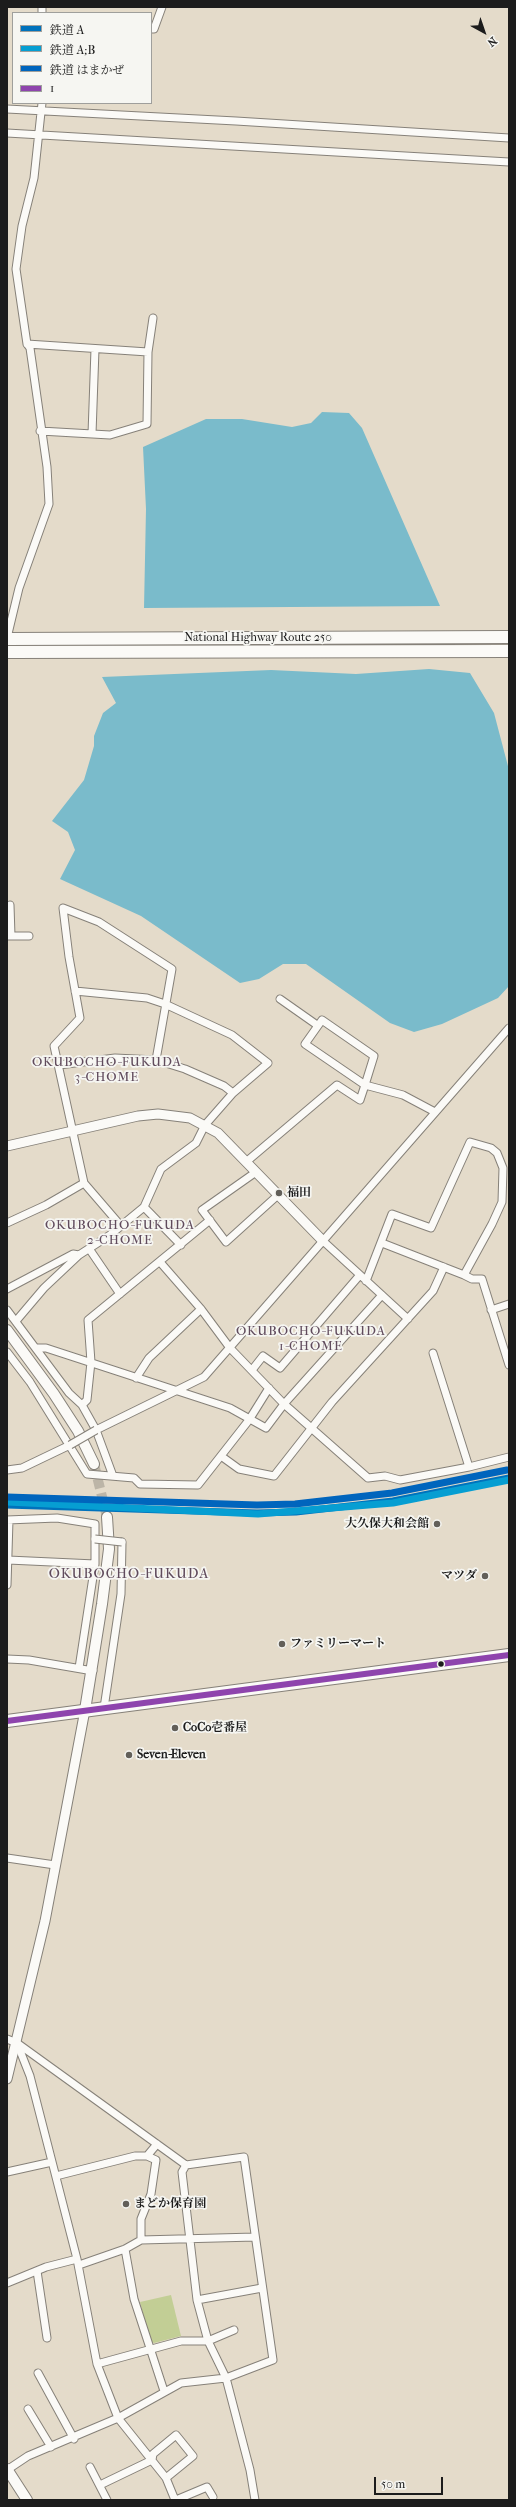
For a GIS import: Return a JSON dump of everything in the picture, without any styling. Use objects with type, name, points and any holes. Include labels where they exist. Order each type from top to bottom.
[{"type":"highway","name":"National Highway Route 250","points":[[7,638],[509,636]]},
{"type":"highway","name":"National Highway Route 250","points":[[7,652],[509,651]]},
{"type":"highway","points":[[7,1721],[509,1655]]},
{"type":"main road","points":[[7,1330],[54,1394],[78,1431],[94,1464]]},
{"type":"main road","points":[[85,1710],[93,1670],[109,1549],[107,1517]]},
{"type":"main road","points":[[7,2470],[27,2500]]},
{"type":"street","points":[[152,29],[154,29],[162,7]]},
{"type":"street","points":[[7,109],[42,107],[509,138]]},
{"type":"street","points":[[7,638],[19,588],[49,504],[30,348],[27,344],[16,269],[22,226],[34,178],[42,107]]},
{"type":"street","points":[[7,133],[509,162]]},
{"type":"street","points":[[40,431],[110,435],[147,424],[148,352],[153,318]]},
{"type":"street","points":[[27,344],[148,352]]},
{"type":"street","points":[[92,434],[95,349]]},
{"type":"street","points":[[10,905],[9,936],[29,936]]},
{"type":"street","points":[[121,1226],[84,1183],[54,1046],[80,1018],[63,908],[99,922],[172,970],[156,1060]]},
{"type":"street","points":[[16,1321],[44,1288],[79,1255],[90,1250],[144,1207],[162,1169],[196,1143],[205,1125],[233,1093],[268,1063],[232,1035],[165,1004],[147,998],[75,990]]},
{"type":"street","points":[[280,999],[317,1025]]},
{"type":"street","points":[[246,1162],[337,1085],[360,1100],[365,1085],[374,1056],[322,1020],[305,1044],[365,1085],[403,1095],[435,1112]]},
{"type":"street","points":[[7,1470],[22,1468],[204,1376],[509,1028]]},
{"type":"street","points":[[59,1065],[115,1058],[156,1060],[185,1069],[224,1086],[233,1093]]},
{"type":"street","points":[[7,1146],[158,1114],[190,1118],[218,1133],[322,1240],[359,1276],[408,1318]]},
{"type":"street","points":[[366,1281],[392,1214],[431,1228],[470,1142],[491,1148],[497,1153],[503,1168],[502,1202],[492,1224],[464,1275]]},
{"type":"street","points":[[256,1172],[202,1210],[226,1242],[278,1195]]},
{"type":"street","points":[[7,1223],[46,1205],[84,1183]]},
{"type":"street","points":[[144,1207],[181,1245]]},
{"type":"street","points":[[82,1404],[86,1400],[91,1362],[88,1320],[210,1220]]},
{"type":"street","points":[[382,1243],[472,1279],[482,1279],[509,1365]]},
{"type":"street","points":[[90,1250],[120,1294]]},
{"type":"street","points":[[7,1289],[73,1254],[79,1255]]},
{"type":"street","points":[[160,1262],[201,1309],[230,1348],[310,1429],[368,1478],[385,1476],[400,1480],[469,1467],[509,1457]]},
{"type":"street","points":[[221,1456],[239,1469],[274,1476],[310,1429],[433,1291],[444,1267]]},
{"type":"street","points":[[252,1370],[264,1356],[280,1368],[359,1276]]},
{"type":"street","points":[[36,1348],[46,1348],[230,1408],[249,1420],[266,1428],[284,1404],[382,1295]]},
{"type":"street","points":[[491,1310],[509,1304]]},
{"type":"street","points":[[136,1378],[149,1358],[201,1309]]},
{"type":"street","points":[[7,1310],[69,1393],[82,1404],[96,1430],[113,1476]]},
{"type":"street","points":[[7,1352],[30,1382],[87,1474],[134,1478],[140,1484],[198,1485],[249,1420],[269,1388]]},
{"type":"street","points":[[433,1353],[469,1467]]},
{"type":"street","points":[[7,1585],[8,1520],[57,1518],[95,1524],[95,1564],[79,1668]]},
{"type":"street","points":[[95,1539],[122,1542],[121,1594],[104,1708]]},
{"type":"street","points":[[8,1560],[95,1564]]},
{"type":"street","points":[[7,1660],[29,1660],[93,1670]]},
{"type":"street","points":[[7,2079],[17,2043],[55,1865],[85,1710]]},
{"type":"street","points":[[7,1858],[55,1865]]},
{"type":"street","points":[[7,2039],[17,2043],[186,2165],[244,2157],[273,2360],[226,2378],[181,2383],[164,2391],[118,2418],[74,2439],[28,2456],[7,2470]]},
{"type":"street","points":[[17,2043],[30,2076],[78,2262],[97,2364],[118,2418],[166,2478],[176,2500],[207,2487],[213,2497]]},
{"type":"street","points":[[147,2156],[157,2144]]},
{"type":"street","points":[[56,2176],[135,2156],[147,2156],[156,2160],[151,2194],[141,2219],[141,2240]]},
{"type":"street","points":[[7,2172],[52,2162]]},
{"type":"street","points":[[186,2165],[182,2172],[188,2239],[197,2300],[208,2341],[226,2378],[250,2470],[255,2500]]},
{"type":"street","points":[[7,2283],[37,2271],[78,2262],[125,2249],[141,2240],[255,2237]]},
{"type":"street","points":[[125,2249],[134,2299],[164,2391]]},
{"type":"street","points":[[37,2271],[47,2338]]},
{"type":"street","points":[[197,2300],[262,2288]]},
{"type":"street","points":[[97,2364],[150,2348],[182,2341],[208,2341],[234,2330]]},
{"type":"street","points":[[38,2373],[74,2439]]},
{"type":"street","points":[[28,2409],[51,2447]]},
{"type":"street","points":[[152,2460],[153,2454],[176,2435],[193,2456],[166,2478]]},
{"type":"street","points":[[100,2485],[152,2460]]},
{"type":"street","points":[[90,2467],[107,2500]]},
{"type":"green space","points":[[171,2295],[181,2336],[154,2343],[150,2341],[140,2302]]},
{"type":"water","points":[[322,412],[349,413],[362,428],[440,606],[144,608],[146,509],[143,447],[206,419],[242,419],[292,427],[311,423]]},
{"type":"water","points":[[429,669],[470,673],[494,713],[509,770],[509,986],[498,998],[442,1024],[414,1032],[390,1023],[306,964],[283,964],[259,979],[240,983],[141,916],[60,879],[75,850],[68,832],[52,821],[84,780],[94,746],[94,736],[103,713],[116,703],[102,677],[271,670],[356,674]]},
{"type":"tunnel","points":[[94,1464],[107,1517]]},
{"type":"rail line","name":"はまかぜ","points":[[7,1497],[257,1505],[295,1504],[392,1493],[507,1470]]},
{"type":"rail line","name":"A","points":[[7,1505],[257,1513],[296,1512],[393,1501],[509,1478]]},
{"type":"rail line","name":"A;B","points":[[7,1502],[258,1514],[393,1503],[509,1480]]},
{"type":"transit line","name":"1","points":[[7,1721],[509,1655]]},
{"type":"place","name":"福田","points":[[279,1193]]},
{"type":"place","name":"大久保大和会館","points":[[437,1524]]},
{"type":"place","name":"マツダ","points":[[485,1576]]},
{"type":"place","name":"ファミリーマート","points":[[282,1644]]},
{"type":"place","name":"CoCo壱番屋","points":[[175,1728]]},
{"type":"place","name":"Seven-Eleven","points":[[129,1755]]},
{"type":"place","name":"まどか保育園","points":[[126,2204]]},
{"type":"district","name":"OKUBOCHO-FUKUDA 3-CHOME","points":[[107,1070]]},
{"type":"district","name":"OKUBOCHO-FUKUDA 2-CHOME","points":[[120,1234]]},
{"type":"district","name":"OKUBOCHO-FUKUDA 1-CHOME","points":[[311,1340]]},
{"type":"district","name":"OKUBOCHO-FUKUDA","points":[[129,1575]]}]
